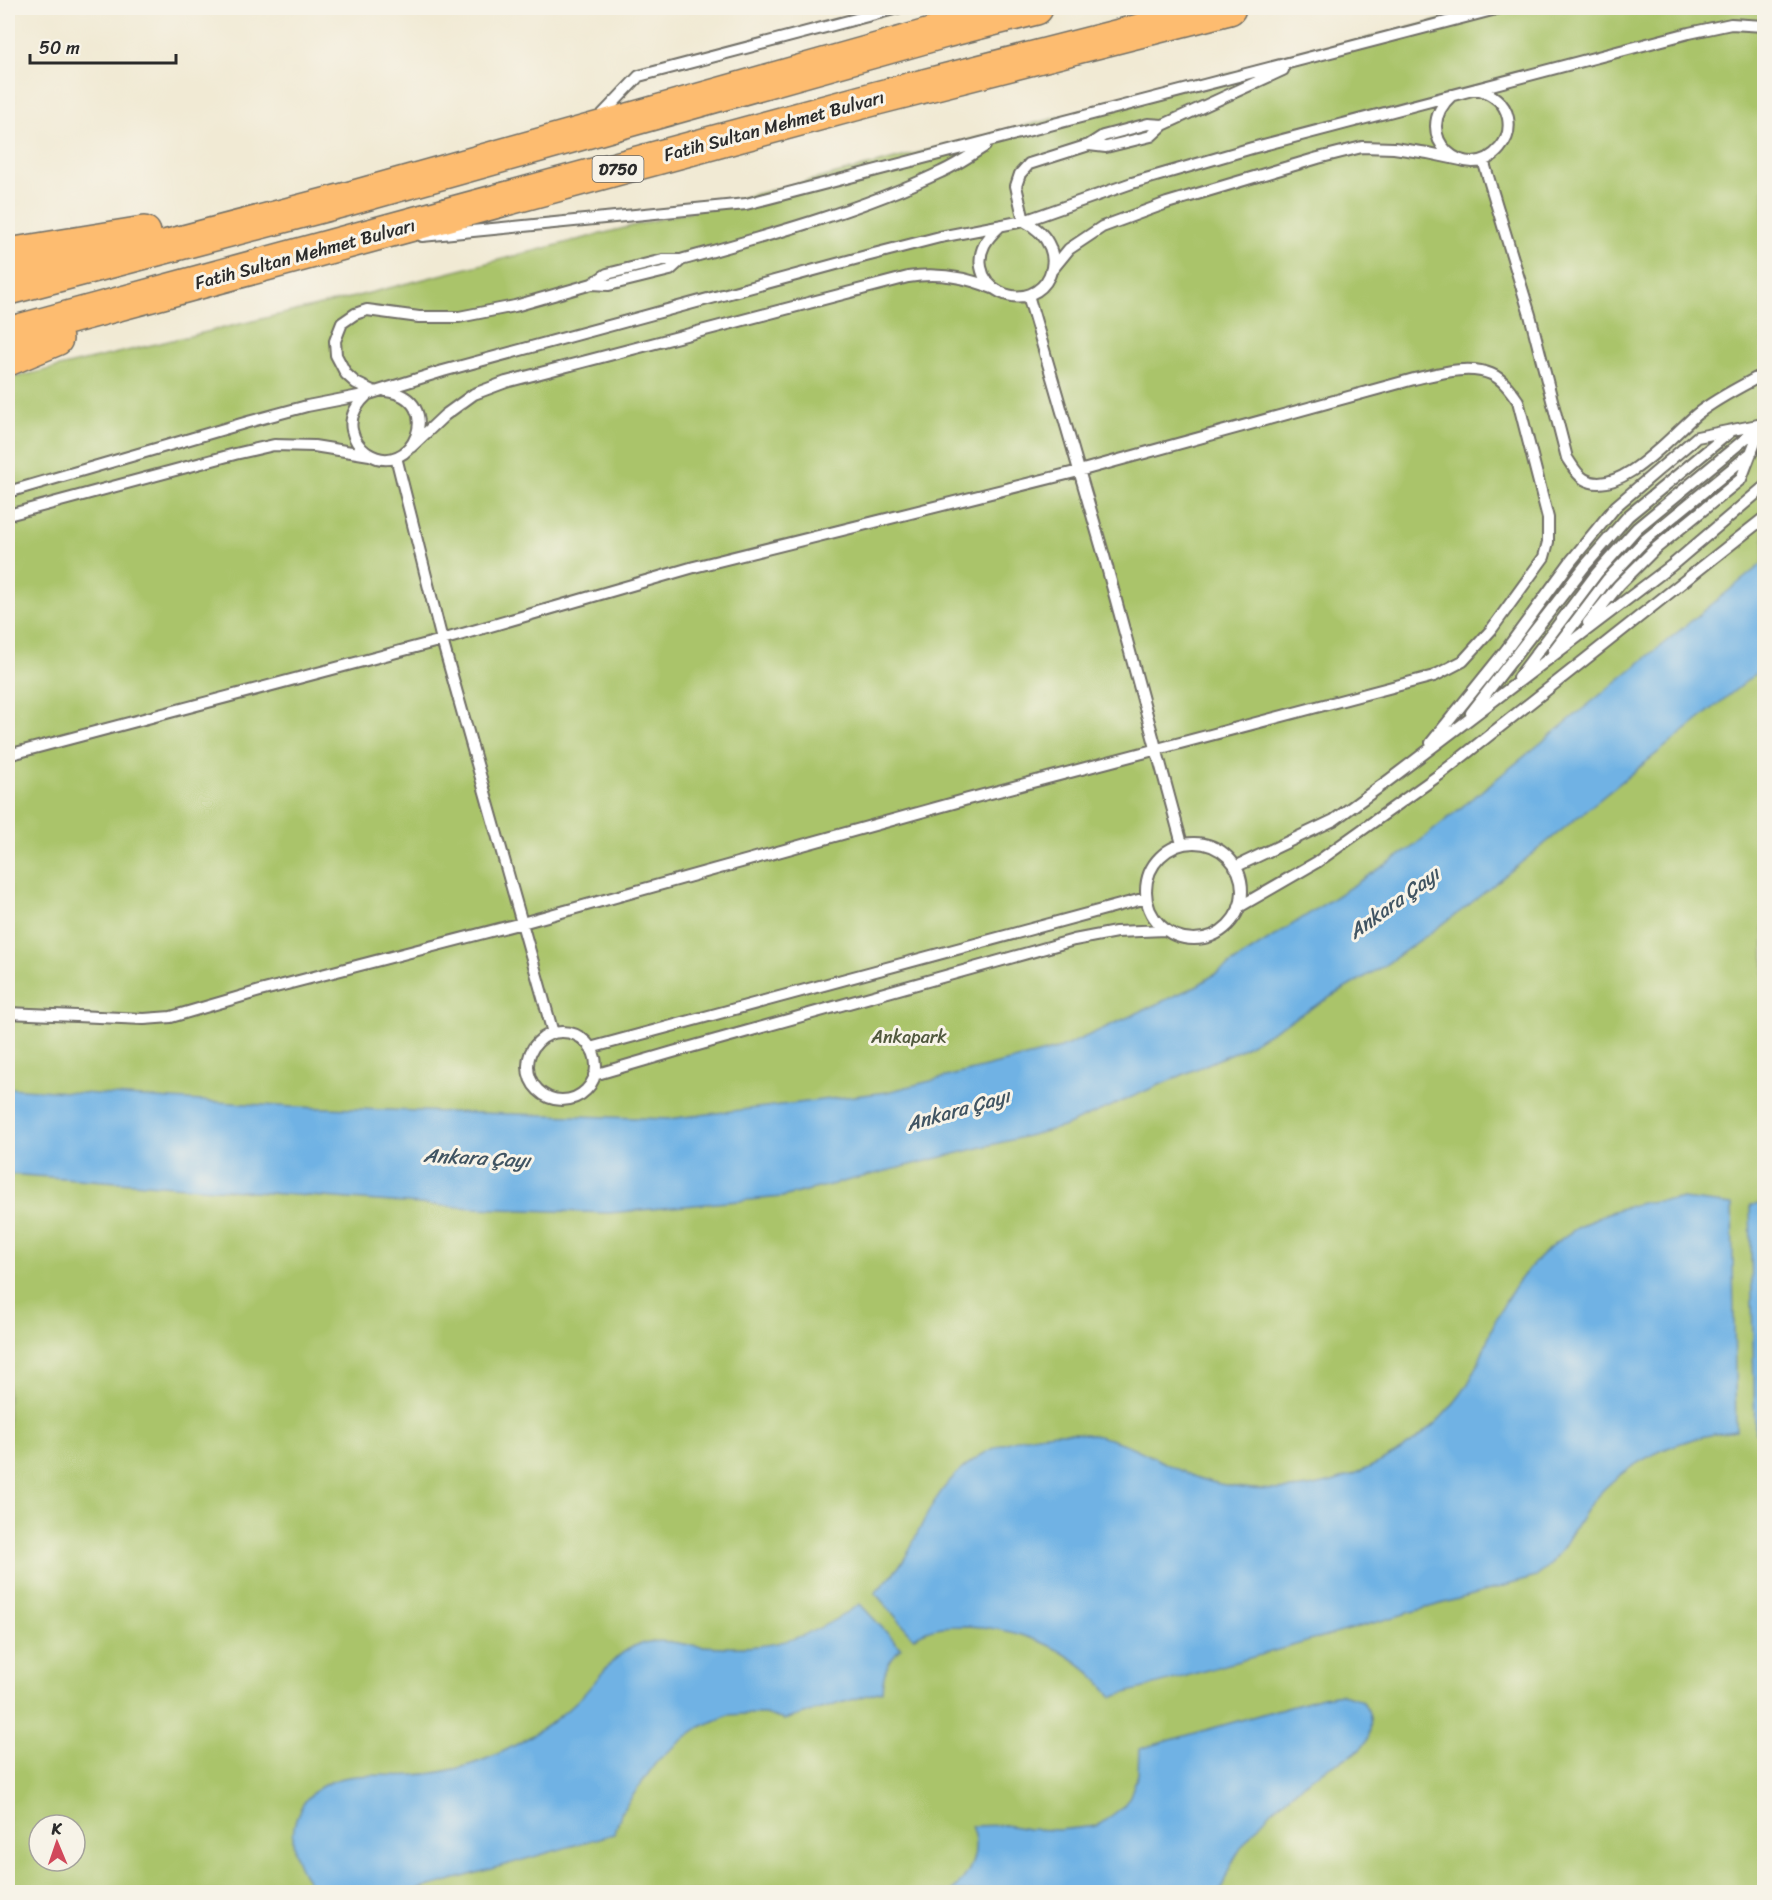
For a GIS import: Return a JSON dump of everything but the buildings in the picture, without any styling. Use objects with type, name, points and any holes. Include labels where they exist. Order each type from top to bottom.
[{"type":"highway","name":"D750","points":[[8,288],[344,200],[945,31],[1036,8]]},
{"type":"highway","name":"Fatih Sultan Mehmet Bulvarı","points":[[8,334],[877,98],[1228,8]]},
{"type":"highway","points":[[8,255],[344,200]]},
{"type":"highway","points":[[8,359],[174,289]]},
{"type":"lane","points":[[584,132],[639,75],[898,8]]},
{"type":"lane","points":[[338,244],[746,204],[1500,8]]},
{"type":"lane","points":[[8,492],[248,422],[308,406],[376,392],[443,370],[866,256],[940,237],[1024,221],[1143,180],[1251,148],[1689,33],[1731,24],[1764,26]]},
{"type":"lane","points":[[8,515],[274,445],[314,446],[381,458],[396,457],[411,447],[445,415],[474,394],[506,382],[908,277],[928,274],[952,276],[974,280],[1005,295],[1028,295],[1038,290],[1046,282],[1053,260],[1052,249],[1047,239],[1040,231],[1024,221],[1016,186],[1020,174],[1029,164],[1089,145],[1103,136],[1148,124],[1163,125],[1310,58]]},
{"type":"lane","points":[[1051,271],[1069,249],[1102,227],[1167,203],[1318,158],[1362,147],[1394,148],[1472,162],[1484,160],[1494,155],[1502,147],[1509,126],[1507,114],[1502,105],[1494,97],[1476,89]]},
{"type":"lane","points":[[1452,95],[1443,103],[1438,113],[1437,136],[1442,147],[1450,155],[1461,160]]},
{"type":"lane","points":[[411,447],[417,437],[419,426],[418,415],[413,405],[405,397],[394,392],[376,392],[356,383],[345,374],[336,355],[335,340],[342,323],[355,314],[367,310],[419,317],[459,317],[515,306],[592,284],[607,274],[663,260],[681,260],[873,202],[944,171],[996,140]]},
{"type":"lane","points":[[1484,160],[1530,315],[1567,458],[1575,472],[1584,480],[1593,483],[1608,482],[1634,471],[1699,413],[1764,374]]},
{"type":"lane","points":[[995,290],[982,271],[980,259],[982,248],[999,227]]},
{"type":"lane","points":[[1028,295],[1182,844]]},
{"type":"lane","points":[[8,755],[442,640],[694,567],[1079,471],[1414,378],[1442,373],[1471,370],[1491,374],[1507,386],[1518,401],[1548,518],[1548,542],[1544,557],[1491,630],[1462,661],[1434,676],[968,799],[522,923],[260,991],[171,1017],[144,1019],[8,1013]]},
{"type":"lane","points":[[370,455],[355,439],[352,418],[356,407],[376,392]]},
{"type":"lane","points":[[1421,755],[1506,650],[1571,561],[1616,506],[1697,437],[1764,424]]},
{"type":"lane","points":[[1576,638],[1619,585],[1648,556],[1741,479],[1764,424]]},
{"type":"lane","points":[[1511,687],[1597,573],[1637,528],[1764,424]]},
{"type":"lane","points":[[1463,723],[1578,575],[1628,516],[1732,430]]},
{"type":"lane","points":[[1544,663],[1607,579],[1646,539],[1752,452]]},
{"type":"lane","points":[[396,457],[442,640],[554,1033]]},
{"type":"lane","points":[[1235,867],[1334,820],[1671,566],[1764,487]]},
{"type":"lane","points":[[1239,907],[1317,862],[1440,775],[1764,519]]},
{"type":"lane","points":[[1182,844],[1202,844],[1217,849],[1230,859],[1238,872],[1242,887],[1239,907],[1235,917],[1224,929],[1210,937],[1195,940],[1179,937],[1165,930],[1154,919],[1147,904],[1145,888],[1149,872],[1158,859],[1170,849],[1182,844]]},
{"type":"lane","points":[[590,1047],[1146,898]]},
{"type":"lane","points":[[594,1075],[1074,940],[1116,932],[1165,930]]},
{"type":"lane","points":[[565,1032],[585,1041],[590,1047],[595,1060],[594,1075],[585,1090],[576,1097],[566,1100],[554,1099],[544,1095],[535,1087],[530,1078],[528,1066],[530,1055],[535,1045],[545,1037],[565,1032]]},
{"type":"green space","name":"Ankapark","points":[[1487,8],[1764,8],[1764,1892],[8,1892],[8,379],[346,299]]},
{"type":"water","name":"Ankara Çayı","points":[[1764,562],[1764,667],[1465,908],[1385,965],[1242,1049],[1063,1127],[782,1197],[609,1213],[474,1208],[8,1174],[8,1088],[293,1107],[668,1119],[887,1092],[1061,1048],[1198,985],[1410,849]]},
{"type":"water","points":[[1682,1199],[1732,1205],[1736,1431],[1714,1434],[1672,1446],[1632,1466],[1599,1495],[1551,1563],[1536,1577],[1112,1697],[1083,1667],[1048,1645],[1029,1637],[1008,1631],[960,1626],[933,1629],[914,1638],[875,1593],[902,1563],[936,1499],[953,1477],[981,1455],[1020,1439],[1042,1434],[1063,1433],[1107,1438],[1201,1479],[1257,1489],[1277,1490],[1316,1486],[1368,1468],[1398,1452],[1426,1431],[1461,1394],[1473,1375],[1493,1325],[1510,1294],[1539,1258],[1557,1242],[1576,1229],[1619,1209],[1647,1202]]},
{"type":"water","points":[[1764,1204],[1764,1432],[1755,1433],[1750,1205]]},
{"type":"water","points":[[860,1604],[901,1648],[887,1667],[882,1691],[784,1720],[765,1714],[729,1715],[700,1727],[657,1761],[622,1811],[614,1834],[410,1892],[319,1892],[307,1880],[299,1866],[294,1850],[293,1834],[296,1819],[303,1805],[313,1793],[328,1783],[348,1777],[442,1772],[496,1755],[559,1717],[587,1691],[615,1659],[623,1652],[643,1643],[665,1641],[726,1647],[767,1645],[803,1635],[840,1617]]},
{"type":"water","points":[[1341,1694],[1360,1700],[1366,1707],[1370,1717],[1370,1729],[1364,1745],[1357,1752],[1329,1766],[1311,1779],[1259,1824],[1239,1852],[1220,1892],[951,1892],[969,1871],[975,1854],[971,1826],[1005,1825],[1028,1829],[1058,1830],[1097,1826],[1124,1805],[1130,1796],[1138,1774],[1139,1749],[1322,1697]]}]
